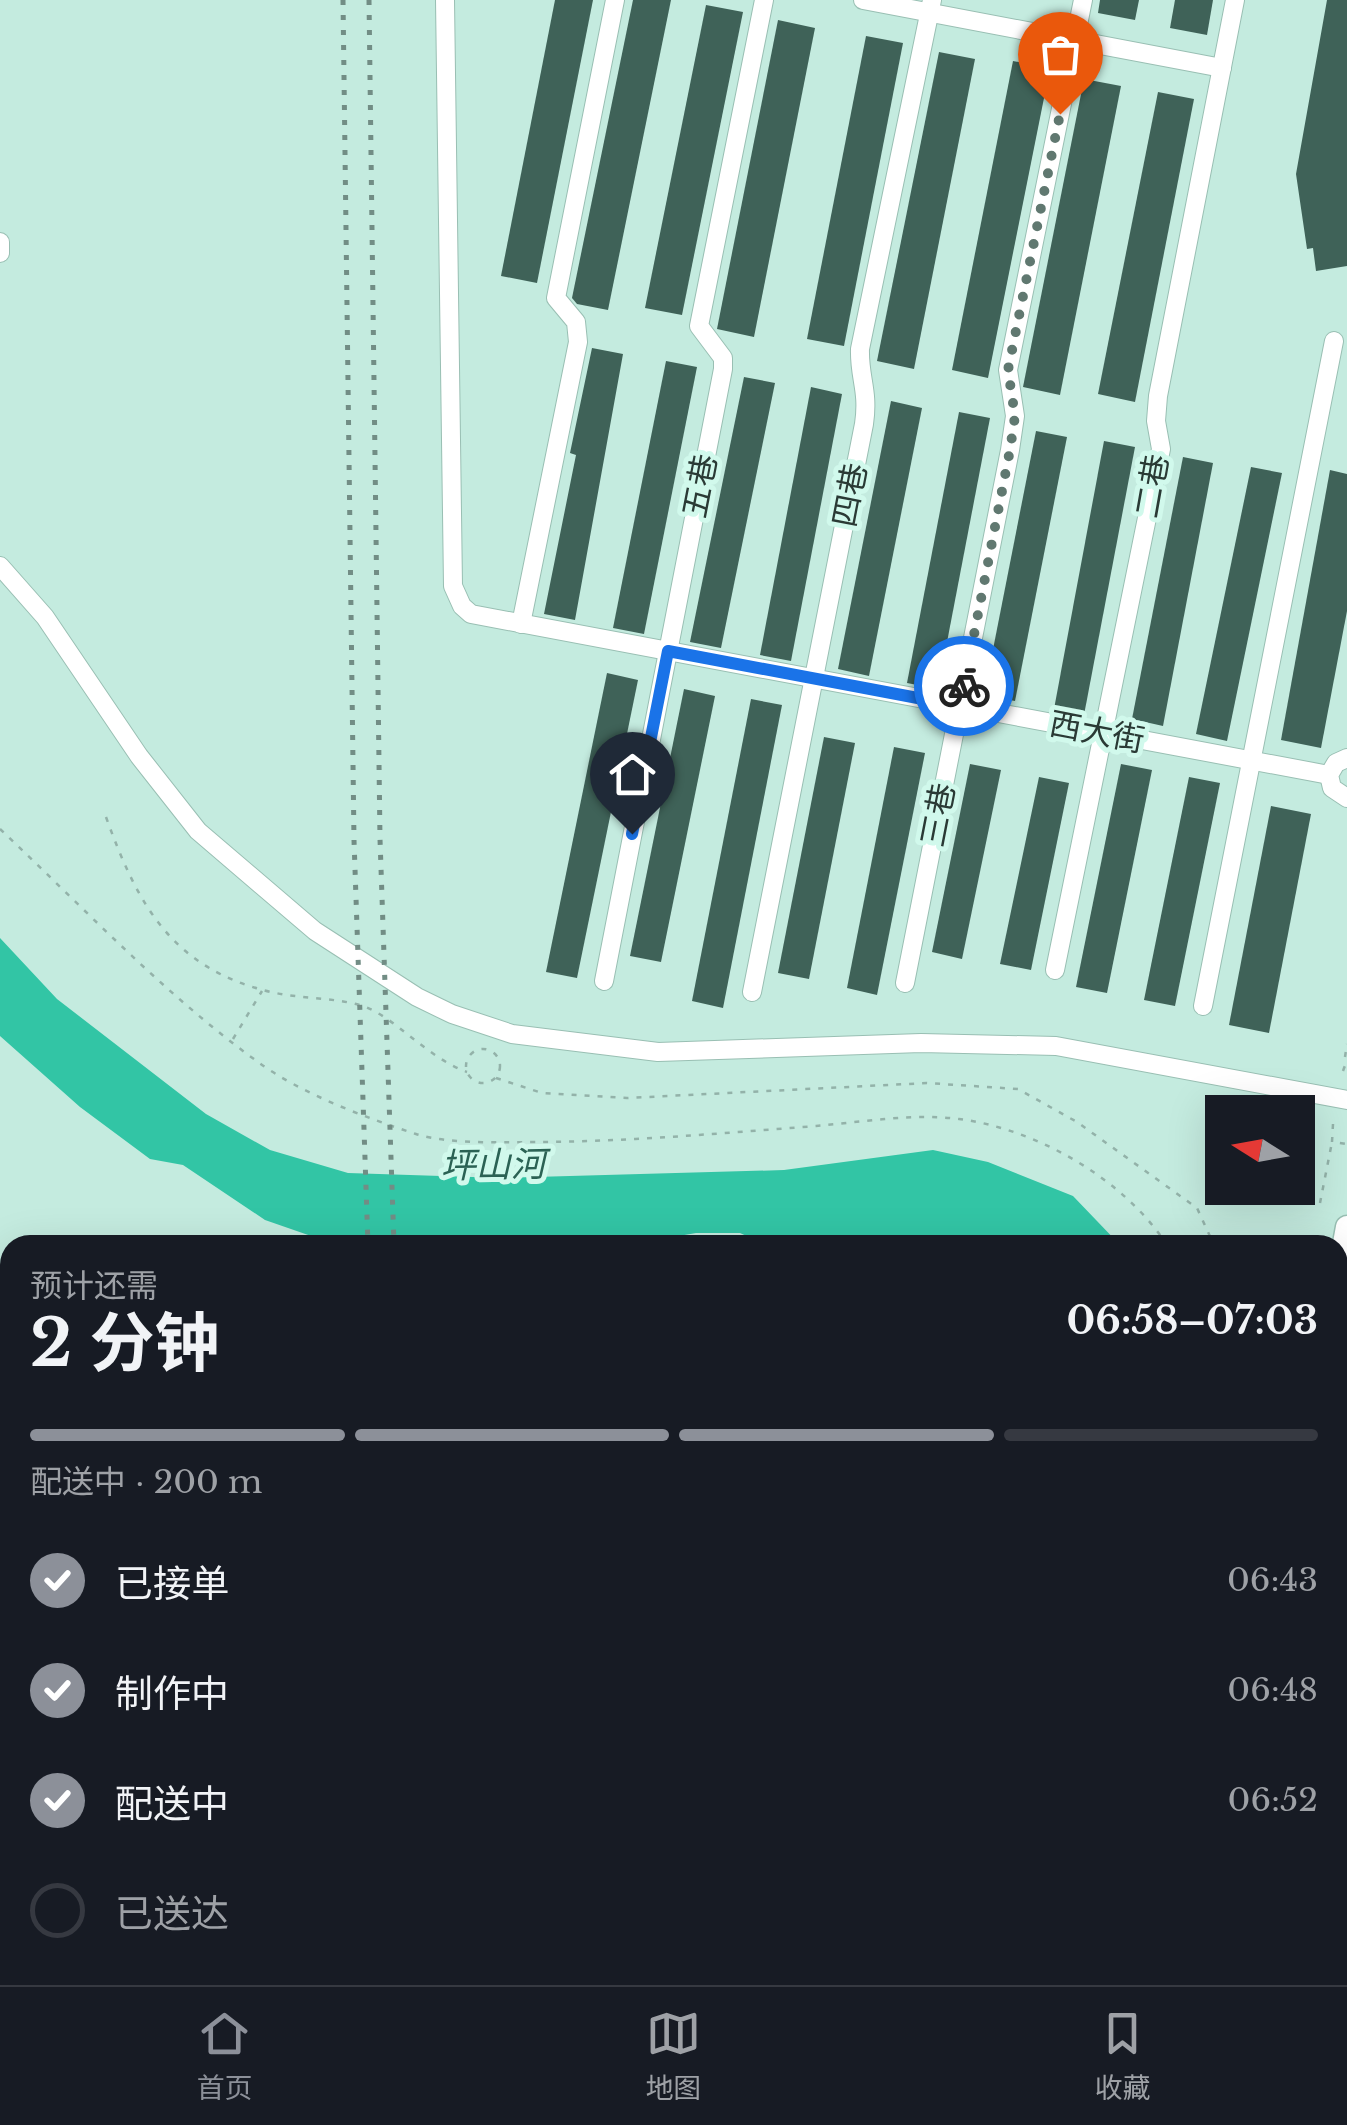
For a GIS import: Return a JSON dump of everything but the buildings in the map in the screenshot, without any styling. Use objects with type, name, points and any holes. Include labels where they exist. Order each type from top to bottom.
[{"type":"street","name":"西大街","points":[[445,0],[454,586],[462,606],[471,614],[1330,775]]},
{"type":"street","points":[[516,623],[578,342],[576,322],[556,298],[614,0]]},
{"type":"street","name":"五巷","points":[[604,980],[724,369],[724,358],[699,326],[764,0]]},
{"type":"street","points":[[864,0],[931,6],[1075,40],[1222,68]]},
{"type":"street","name":"三巷","points":[[904,984],[1010,450],[1015,416],[1008,370],[1083,0]]},
{"type":"street","name":"二巷","points":[[1055,970],[1161,449],[1156,421],[1158,396],[1235,0]]},
{"type":"street","name":"四巷","points":[[752,992],[868,397],[859,369],[860,349],[931,6]]},
{"type":"street","points":[[0,242],[0,252]]},
{"type":"street","points":[[1203,1006],[1334,341]]},
{"type":"street","points":[[0,566],[45,617],[139,756],[198,831],[315,931],[417,997],[452,1014],[512,1034],[658,1052],[921,1043],[1056,1046],[1347,1100]]},
{"type":"street","points":[[1347,758],[1336,763],[1330,775],[1332,788],[1347,798]]},
{"type":"path","points":[[106,817],[128,879],[160,930],[204,967],[263,989],[366,1007],[434,1058],[467,1072],[479,1083],[496,1078],[542,1093],[627,1098],[927,1083],[1018,1089],[1077,1122],[1196,1208],[1209,1235]]},
{"type":"path","points":[[0,829],[163,983],[260,1064],[346,1108],[421,1136],[597,1142],[895,1120],[958,1119],[1017,1134],[1081,1164],[1153,1224],[1160,1235]]},
{"type":"path","points":[[232,1041],[263,989]]},
{"type":"path","points":[[1343,1071],[1347,1044]]},
{"type":"path","points":[[467,1072],[469,1056],[478,1049],[489,1049],[500,1061],[496,1078]]},
{"type":"path","points":[[1320,1203],[1333,1124]]},
{"type":"path","points":[[1332,1142],[1347,1144]]},
{"type":"shaded area","points":[[0,938],[57,999],[206,1114],[270,1150],[348,1173],[503,1178],[784,1170],[933,1150],[988,1162],[1073,1196],[1110,1235],[308,1235],[265,1220],[183,1165],[150,1159],[80,1107],[0,1036]]},
{"type":"railway","points":[[343,0],[354,840],[368,1235]]},
{"type":"railway","points":[[369,0],[380,839],[394,1235]]},
{"type":"way so far","points":[[964,686],[1015,416],[1008,370],[1060,114]]},
{"type":"route","points":[[632,834],[668,651],[960,706],[964,686]]},
{"type":"water label","name":"坪山河","points":[[493,1165]]}]
